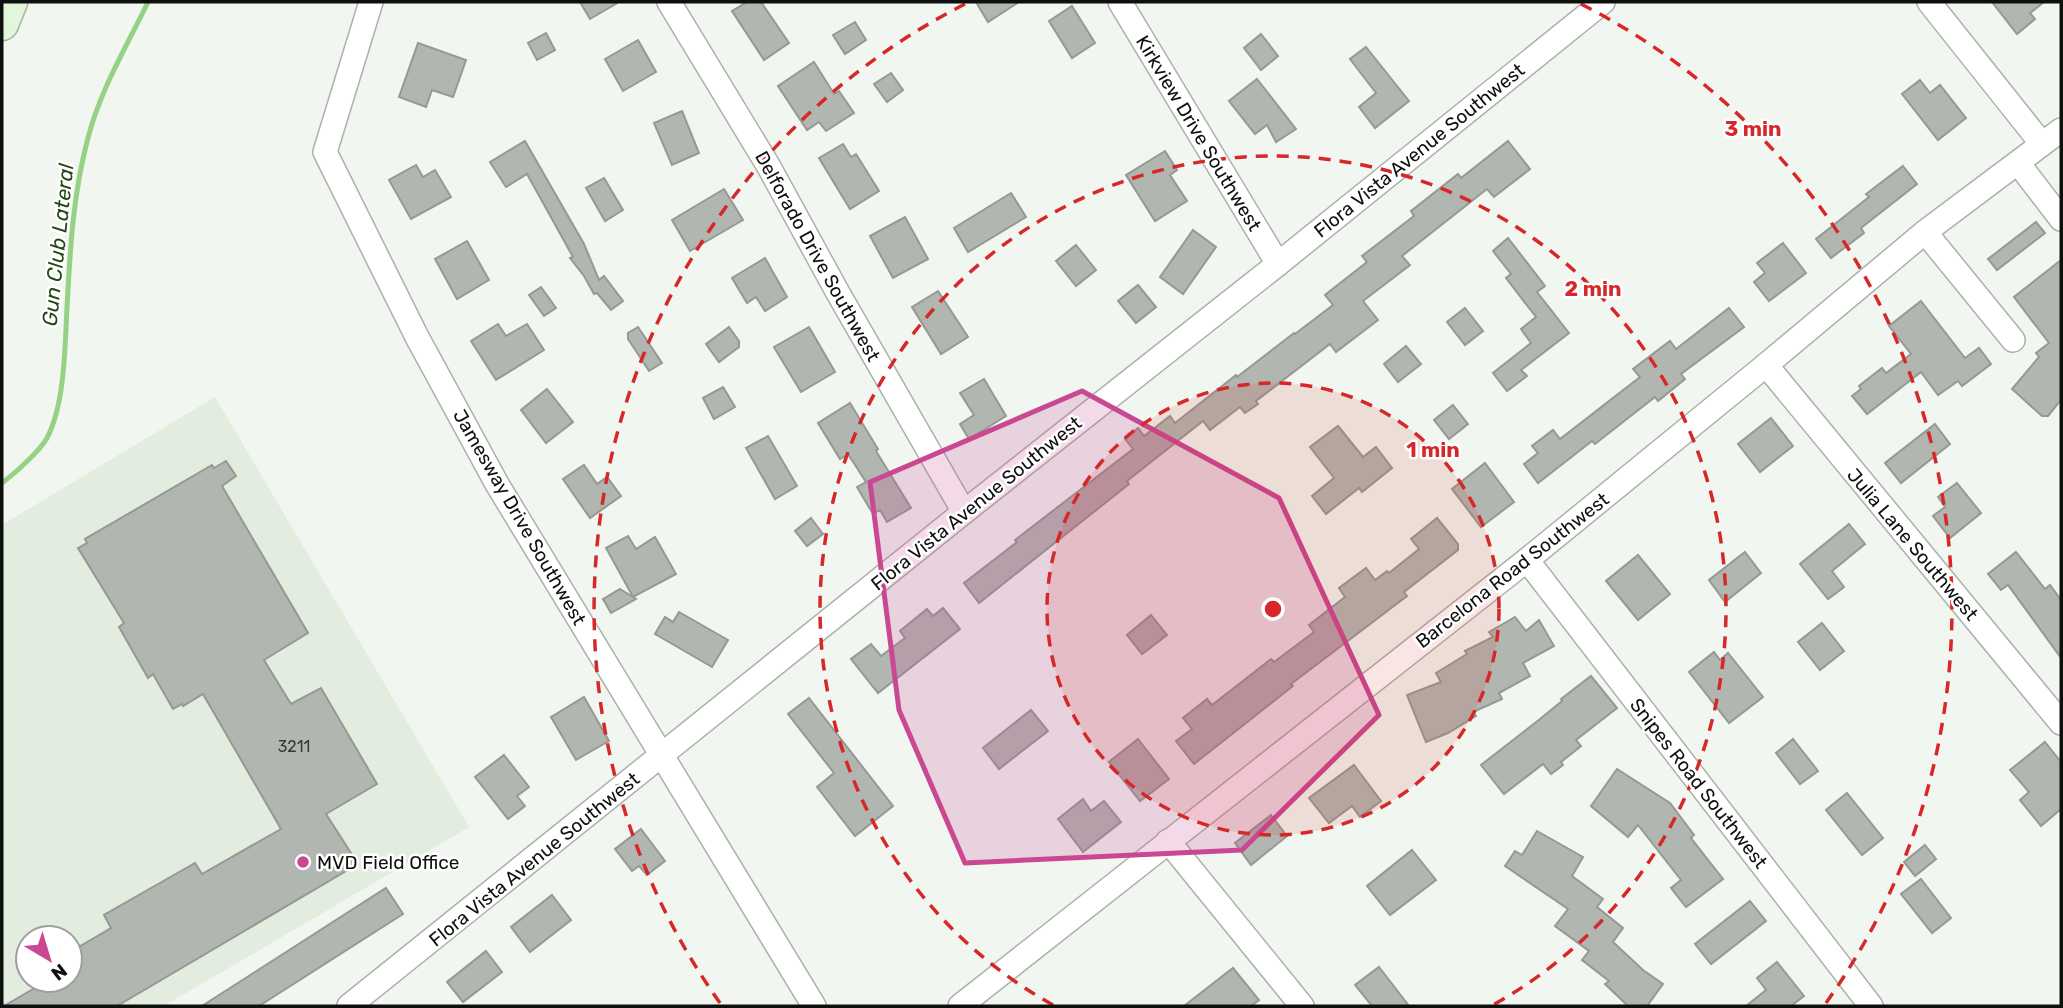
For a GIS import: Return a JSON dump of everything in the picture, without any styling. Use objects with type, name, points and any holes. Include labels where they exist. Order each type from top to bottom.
[{"type":"main road","points":[[2,24],[11,2]]},
{"type":"street","name":"Jamesway Drive Southwest","points":[[371,2],[325,152],[417,337],[497,484],[814,1006]]},
{"type":"street","name":"Delforado Drive Southwest","points":[[669,2],[769,167],[964,512]]},
{"type":"street","name":"Kirkview Drive Southwest","points":[[1120,2],[1278,264]]},
{"type":"street","name":"Flora Vista Avenue Southwest","points":[[349,1006],[1603,2]]},
{"type":"street","points":[[1928,2],[2042,144]]},
{"type":"street","name":"Barcelona Road Southwest","points":[[960,1006],[1527,560],[1925,232],[2061,130]]},
{"type":"street","points":[[2018,163],[2059,213]]},
{"type":"street","points":[[1925,232],[2013,340]]},
{"type":"street","name":"Julia Lane Southwest","points":[[1766,365],[2061,723]]},
{"type":"street","name":"Snipes Road Southwest","points":[[1527,560],[1871,1006]]},
{"type":"street","points":[[1168,841],[1302,1006]]},
{"type":"highlighted area","points":[[1082,391],[1279,498],[1379,715],[1242,850],[965,863],[899,710],[870,482]]},
{"type":"shaded area","points":[[215,397],[469,827],[164,1006],[2,1006],[2,525]]},
{"type":"building","points":[[580,2],[619,2],[590,19]]},
{"type":"building","points":[[747,2],[761,2],[789,43],[764,60],[732,11]]},
{"type":"building","points":[[976,2],[1019,2],[988,22]]},
{"type":"building","points":[[1992,2],[2044,2],[2030,13],[2035,19],[2017,34]]},
{"type":"building","points":[[1072,6],[1095,43],[1072,58],[1049,21]]},
{"type":"building","points":[[855,22],[866,40],[845,54],[833,35]]},
{"type":"building","points":[[546,33],[555,50],[537,60],[528,43]]},
{"type":"building","points":[[1261,34],[1278,56],[1261,70],[1244,48]]},
{"type":"building","points":[[638,40],[656,72],[623,91],[605,59]]},
{"type":"building","points":[[418,43],[466,60],[453,97],[432,90],[426,107],[399,97]]},
{"type":"building","points":[[1366,47],[1409,101],[1375,128],[1359,107],[1376,93],[1350,59]]},
{"type":"building","points":[[814,62],[834,94],[839,91],[854,113],[826,131],[819,122],[807,130],[778,86]]},
{"type":"building","points":[[891,73],[903,90],[887,102],[874,84]]},
{"type":"building","points":[[1257,79],[1296,129],[1276,142],[1267,125],[1255,134],[1229,101]]},
{"type":"building","points":[[1920,80],[1930,93],[1940,85],[1966,118],[1938,140],[1902,94]]},
{"type":"building","points":[[682,111],[699,153],[672,165],[654,123]]},
{"type":"building","points":[[525,141],[584,244],[599,280],[604,276],[623,301],[611,310],[597,293],[594,294],[570,258],[573,257],[527,174],[506,187],[490,162]]},
{"type":"building","points":[[1508,141],[1530,169],[1494,197],[1487,189],[1402,256],[1410,265],[1363,301],[1378,320],[1336,352],[1330,344],[1256,401],[1258,404],[1245,413],[1240,407],[1210,430],[1203,421],[1127,481],[1129,484],[979,603],[964,583],[1133,449],[1125,439],[1138,428],[1144,436],[1170,416],[1175,423],[1333,305],[1325,295],[1367,262],[1362,256],[1414,216],[1411,211],[1458,174],[1461,178]]},
{"type":"building","points":[[843,144],[851,157],[856,154],[879,191],[850,209],[819,158]]},
{"type":"building","points":[[1165,151],[1177,170],[1170,175],[1187,201],[1155,221],[1126,175]]},
{"type":"building","points":[[416,165],[423,177],[435,170],[451,197],[411,219],[389,180]]},
{"type":"building","points":[[1903,166],[1917,184],[1861,228],[1864,233],[1831,258],[1816,239],[1869,197],[1866,194]]},
{"type":"building","points":[[604,178],[623,210],[605,221],[586,188]]},
{"type":"building","points":[[724,189],[743,220],[690,251],[672,220]]},
{"type":"building","points":[[1011,193],[1026,217],[968,252],[954,228]]},
{"type":"building","points":[[905,217],[928,259],[893,278],[870,236]]},
{"type":"building","points":[[2036,222],[2045,233],[1997,270],[1988,259]]},
{"type":"building","points":[[1193,230],[1216,247],[1183,294],[1160,277]]},
{"type":"building","points":[[1508,238],[1545,286],[1537,292],[1569,333],[1521,370],[1527,376],[1507,391],[1493,373],[1531,343],[1521,329],[1536,317],[1506,278],[1511,274],[1493,251]]},
{"type":"building","points":[[467,241],[489,280],[457,299],[435,259]]},
{"type":"building","points":[[1783,243],[1806,273],[1769,301],[1754,282],[1765,273],[1757,263]]},
{"type":"building","points":[[1076,245],[1096,270],[1076,286],[1056,261]]},
{"type":"building","points":[[765,258],[787,297],[765,311],[756,297],[747,303],[732,278]]},
{"type":"building","points":[[2061,260],[2061,400],[2048,416],[2042,416],[2012,389],[2039,357],[2036,353],[2049,343],[2014,297]]},
{"type":"building","points":[[1138,285],[1156,307],[1136,323],[1118,301]]},
{"type":"building","points":[[541,287],[556,308],[544,316],[529,295]]},
{"type":"building","points":[[938,291],[968,337],[941,354],[912,307]]},
{"type":"building","points":[[1921,301],[1965,358],[1979,348],[1991,364],[1962,386],[1958,381],[1938,395],[1921,372],[1867,414],[1852,396],[1861,389],[1859,386],[1882,368],[1886,373],[1911,354],[1889,326]]},
{"type":"building","points":[[1465,308],[1483,331],[1465,345],[1447,322]]},
{"type":"building","points":[[1729,308],[1744,327],[1681,374],[1685,379],[1658,401],[1655,397],[1595,444],[1592,441],[1538,483],[1524,464],[1538,453],[1532,446],[1553,430],[1560,439],[1640,377],[1633,369],[1670,341],[1676,349]]},
{"type":"building","points":[[498,324],[506,336],[527,324],[544,350],[496,380],[471,341]]},
{"type":"building","points":[[638,327],[662,363],[649,371],[628,339],[628,333]]},
{"type":"building","points":[[729,327],[739,341],[739,347],[719,362],[706,344]]},
{"type":"building","points":[[809,327],[835,372],[801,392],[774,347]]},
{"type":"building","points":[[1406,346],[1421,364],[1398,382],[1384,364]]},
{"type":"building","points":[[984,379],[1006,416],[969,439],[960,424],[974,415],[960,393]]},
{"type":"building","points":[[723,387],[735,407],[714,419],[703,398]]},
{"type":"building","points":[[547,389],[573,422],[546,443],[521,410]]},
{"type":"building","points":[[850,403],[911,508],[887,522],[880,510],[873,514],[857,487],[866,482],[848,454],[840,459],[818,423]]},
{"type":"building","points":[[1453,405],[1468,424],[1449,439],[1434,420]]},
{"type":"building","points":[[1771,418],[1793,446],[1760,472],[1738,444]]},
{"type":"building","points":[[1935,424],[1950,444],[1901,483],[1885,463]]},
{"type":"building","points":[[1338,426],[1363,457],[1376,447],[1392,468],[1362,492],[1359,488],[1326,514],[1312,496],[1334,478],[1310,447]]},
{"type":"building","points":[[768,436],[797,486],[775,499],[746,448]]},
{"type":"building","points":[[226,461],[236,476],[222,486],[308,633],[264,660],[291,704],[321,688],[377,784],[326,814],[358,864],[117,1006],[4,1006],[25,994],[84,994],[84,944],[111,928],[104,915],[195,863],[202,874],[281,829],[203,694],[173,709],[153,674],[148,678],[119,627],[124,623],[78,548],[87,543],[85,539],[212,465],[214,468]]},
{"type":"building","points":[[1485,463],[1514,502],[1481,527],[1452,489]]},
{"type":"building","points":[[584,465],[597,484],[607,477],[621,496],[590,518],[563,479]]},
{"type":"building","points":[[1957,483],[1981,513],[1950,538],[1933,516],[1945,507],[1938,497]]},
{"type":"building","points":[[811,518],[823,534],[807,546],[795,531]]},
{"type":"building","points":[[1437,518],[1458,544],[1458,550],[1404,592],[1407,596],[1291,684],[1293,686],[1194,764],[1176,741],[1192,729],[1183,718],[1207,699],[1212,705],[1271,659],[1274,662],[1314,632],[1309,625],[1345,597],[1339,588],[1366,568],[1375,580],[1387,571],[1389,573],[1419,549],[1411,539]]},
{"type":"building","points":[[1849,524],[1865,544],[1832,571],[1844,587],[1828,599],[1800,564]]},
{"type":"building","points":[[628,536],[636,549],[655,537],[676,574],[633,597],[606,548]]},
{"type":"building","points":[[1745,552],[1761,573],[1725,602],[1709,580]]},
{"type":"building","points":[[2016,552],[2045,589],[2050,585],[2061,600],[2061,658],[2008,585],[2001,590],[1988,574]]},
{"type":"building","points":[[1638,555],[1670,594],[1638,620],[1606,581]]},
{"type":"building","points":[[620,589],[636,599],[611,613],[603,599]]},
{"type":"building","points":[[943,608],[960,629],[878,693],[851,659],[871,644],[881,656],[905,638],[900,631],[927,609],[933,616]]},
{"type":"building","points":[[679,612],[728,640],[712,667],[655,634],[665,617],[673,622]]},
{"type":"building","points":[[1151,615],[1167,635],[1142,654],[1127,635]]},
{"type":"building","points":[[1515,617],[1526,631],[1539,620],[1554,646],[1523,663],[1530,676],[1499,693],[1502,699],[1473,712],[1476,716],[1448,733],[1426,742],[1407,695],[1441,682],[1436,673],[1467,654],[1465,651],[1493,637],[1489,632]]},
{"type":"building","points":[[1822,623],[1844,651],[1820,670],[1798,642]]},
{"type":"building","points":[[1714,652],[1720,660],[1728,653],[1763,697],[1729,723],[1689,672]]},
{"type":"building","points":[[1591,676],[1617,708],[1576,740],[1581,746],[1561,762],[1563,765],[1551,774],[1543,764],[1504,794],[1481,765]]},
{"type":"building","points":[[584,697],[609,741],[576,760],[551,717]]},
{"type":"building","points":[[809,698],[893,806],[855,836],[817,787],[834,773],[788,714]]},
{"type":"building","points":[[1031,710],[1048,731],[999,769],[983,748]]},
{"type":"building","points":[[1138,739],[1169,779],[1140,801],[1109,762]]},
{"type":"building","points":[[1793,739],[1818,771],[1800,784],[1776,753]]},
{"type":"building","points":[[2045,742],[2061,762],[2061,809],[2041,826],[2020,800],[2029,792],[2010,770]]},
{"type":"building","points":[[504,755],[529,787],[517,796],[525,806],[508,819],[475,777]]},
{"type":"building","points":[[1354,765],[1381,801],[1360,817],[1352,806],[1329,823],[1309,798]]},
{"type":"building","points":[[1617,769],[1670,803],[1694,835],[1691,838],[1723,879],[1686,907],[1671,888],[1681,880],[1638,825],[1628,837],[1591,806]]},
{"type":"building","points":[[1847,793],[1883,838],[1862,855],[1826,810]]},
{"type":"building","points":[[1083,799],[1091,811],[1104,801],[1121,822],[1083,852],[1058,819]]},
{"type":"building","points":[[1271,815],[1287,836],[1251,865],[1235,843]]},
{"type":"building","points":[[641,829],[665,861],[647,875],[639,866],[632,871],[615,849]]},
{"type":"building","points":[[1537,831],[1583,857],[1572,876],[1603,899],[1597,907],[1623,928],[1613,942],[1643,970],[1663,984],[1647,1006],[1628,1006],[1605,984],[1609,981],[1582,960],[1589,951],[1555,926],[1568,909],[1505,866],[1515,851],[1522,855]]},
{"type":"building","points":[[1925,845],[1936,859],[1915,876],[1904,862]]},
{"type":"building","points":[[1412,850],[1436,880],[1390,915],[1367,886]]},
{"type":"building","points":[[1921,879],[1951,918],[1932,933],[1901,894]]},
{"type":"building","points":[[386,888],[403,914],[259,1006],[202,1006]]},
{"type":"building","points":[[552,895],[571,920],[530,952],[511,927]]},
{"type":"building","points":[[1750,901],[1766,921],[1711,964],[1695,944]]},
{"type":"building","points":[[486,951],[502,972],[463,1002],[447,982]]},
{"type":"building","points":[[1777,962],[1804,996],[1791,1006],[1746,1006],[1766,990],[1757,978]]},
{"type":"building","points":[[1379,967],[1409,1006],[1372,1006],[1355,985]]},
{"type":"building","points":[[1233,968],[1259,1000],[1251,1006],[1184,1006]]},
{"type":"waterway","name":"Gun Club Lateral","points":[[2,483],[39,449],[53,424],[61,392],[71,243],[83,159],[99,103],[148,2]]},
{"type":"place","name":"MVD Field Office","points":[[303,862]]}]
